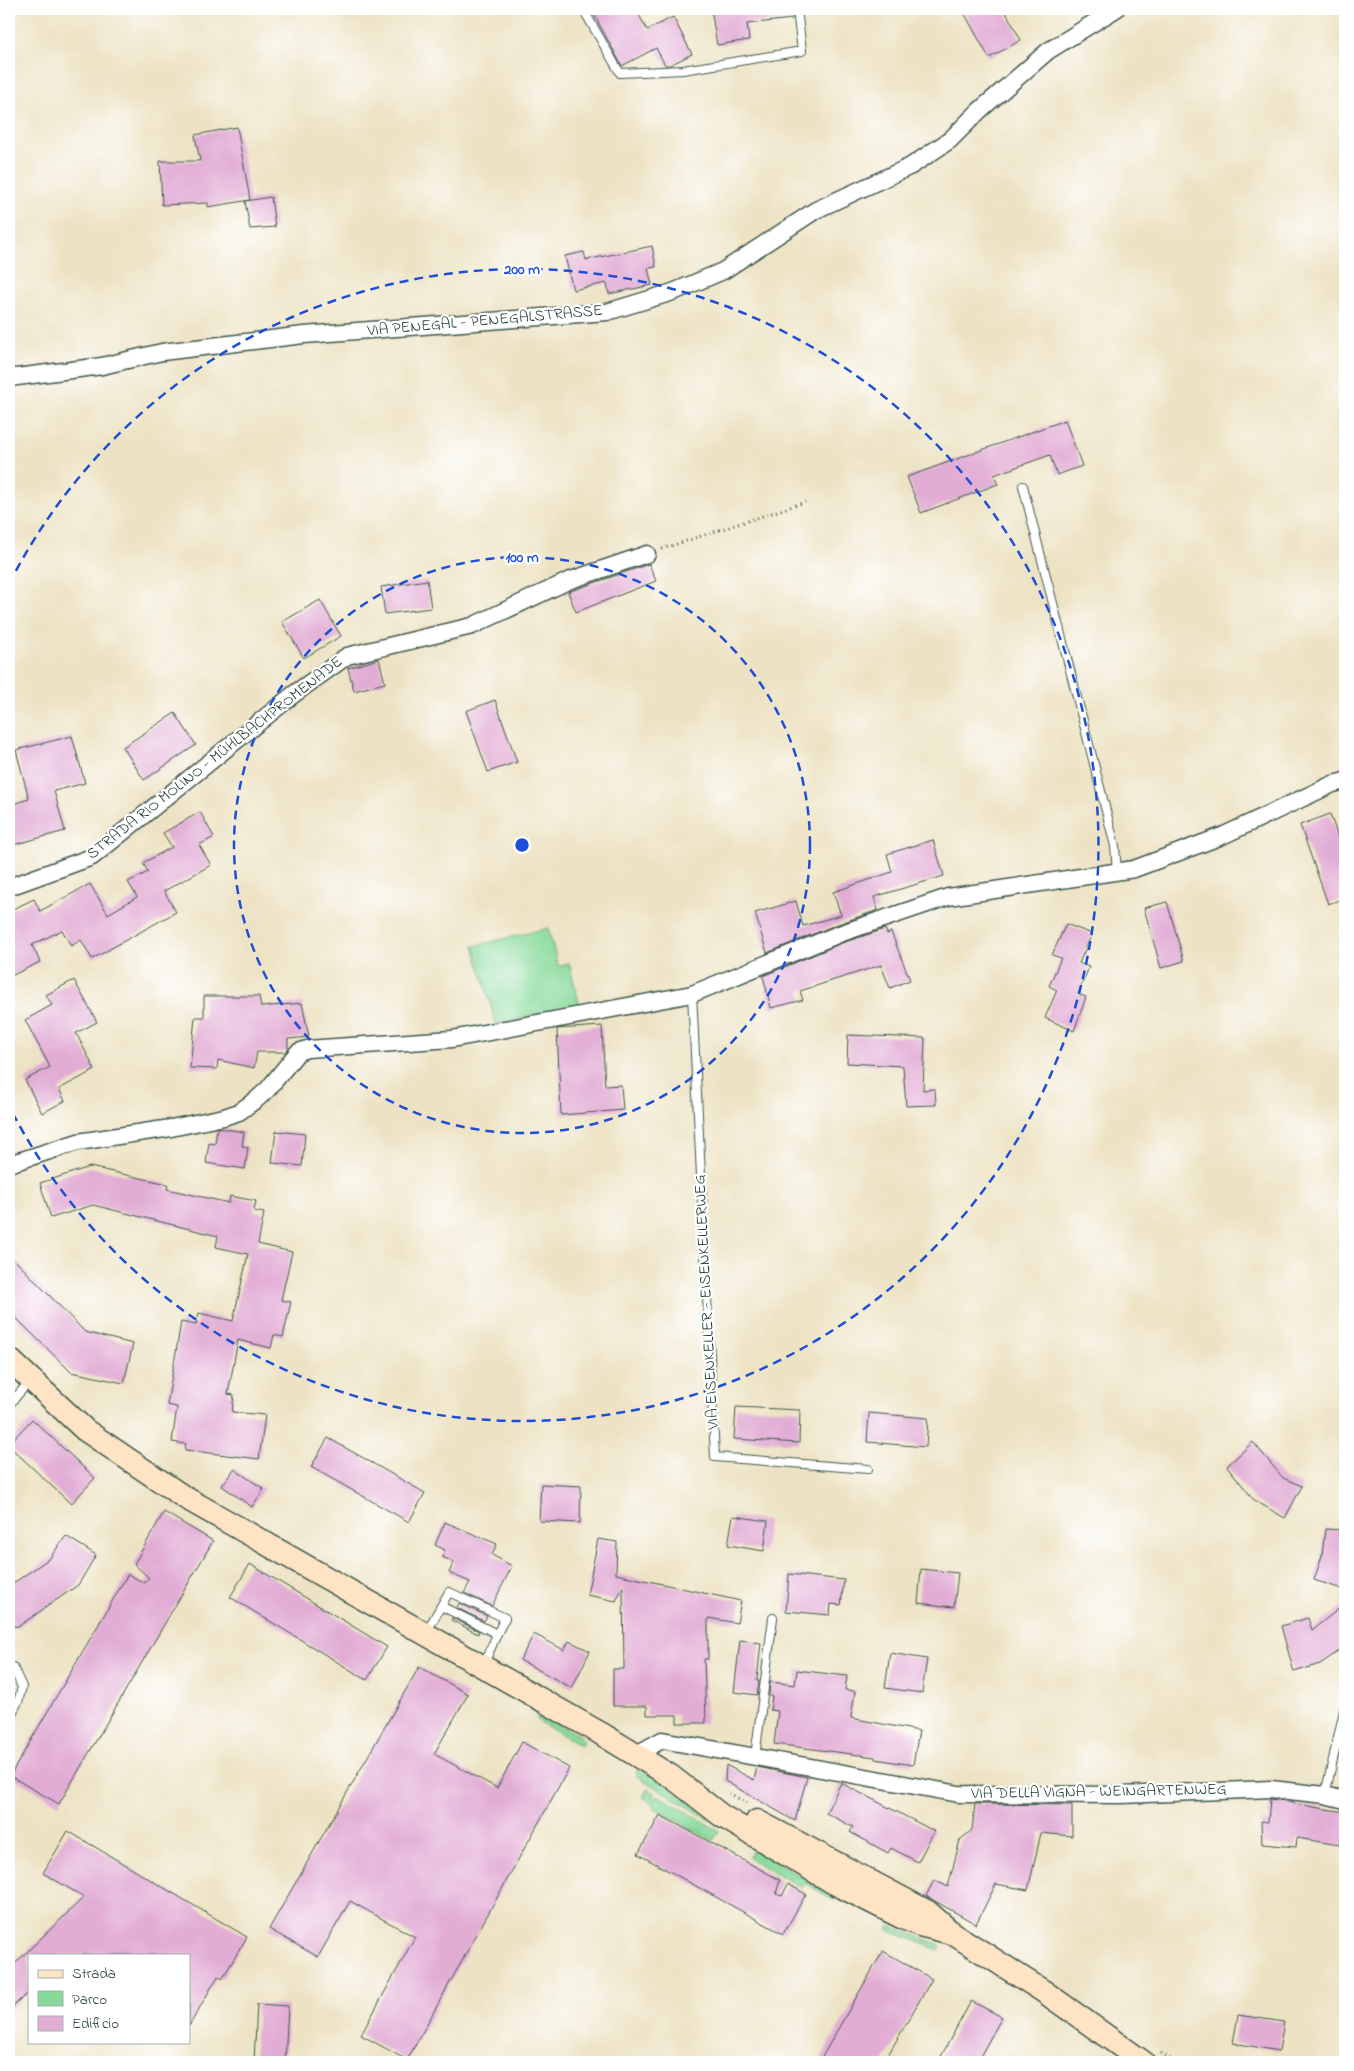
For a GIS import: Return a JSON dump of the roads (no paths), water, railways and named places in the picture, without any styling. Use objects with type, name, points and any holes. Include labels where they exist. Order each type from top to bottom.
[{"type":"main road","points":[[9,1359],[86,1430],[184,1497],[600,1733],[672,1777],[722,1816],[834,1883],[905,1919],[952,1933],[1044,1991],[1143,2062]]},
{"type":"street","name":"VIA PENEGAL - PENEGALSTRASSE","points":[[9,378],[102,366],[162,352],[304,335],[607,312],[672,292],[723,270],[816,210],[911,166],[950,140],[980,110],[1048,51],[1116,9]]},
{"type":"street","name":"STRADA RIO MOLINO - MÜHLBACHPROMENADE","points":[[9,887],[92,857],[294,694],[346,656],[472,626],[568,581],[647,554]]},
{"type":"street","points":[[9,1164],[78,1142],[171,1128],[240,1112],[268,1089],[298,1052],[308,1049],[452,1039],[692,994],[839,934],[948,897],[1134,869],[1222,836],[1333,784],[1345,781]]},
{"type":"street","name":"VIA DELLA VIGNA - WEINGARTENWEG","points":[[635,1755],[662,1740],[959,1794],[1002,1796],[1271,1789],[1326,1795],[1345,1800]]},
{"type":"lane","points":[[583,9],[620,73],[683,70],[802,52],[797,9]]},
{"type":"lane","points":[[1023,486],[1114,846],[1117,872]]},
{"type":"lane","name":"VIA EISENKELLER - EISENKELLERWEG","points":[[692,994],[715,1457],[868,1469]]},
{"type":"lane","points":[[9,1405],[31,1380]]},
{"type":"lane","points":[[426,1633],[449,1592],[505,1618],[483,1666]]},
{"type":"lane","points":[[442,1606],[497,1634]]},
{"type":"lane","points":[[755,1757],[773,1618]]},
{"type":"lane","points":[[9,1666],[13,1666],[22,1687],[18,1702],[9,1718]]},
{"type":"lane","points":[[1326,1795],[1345,1706]]}]
